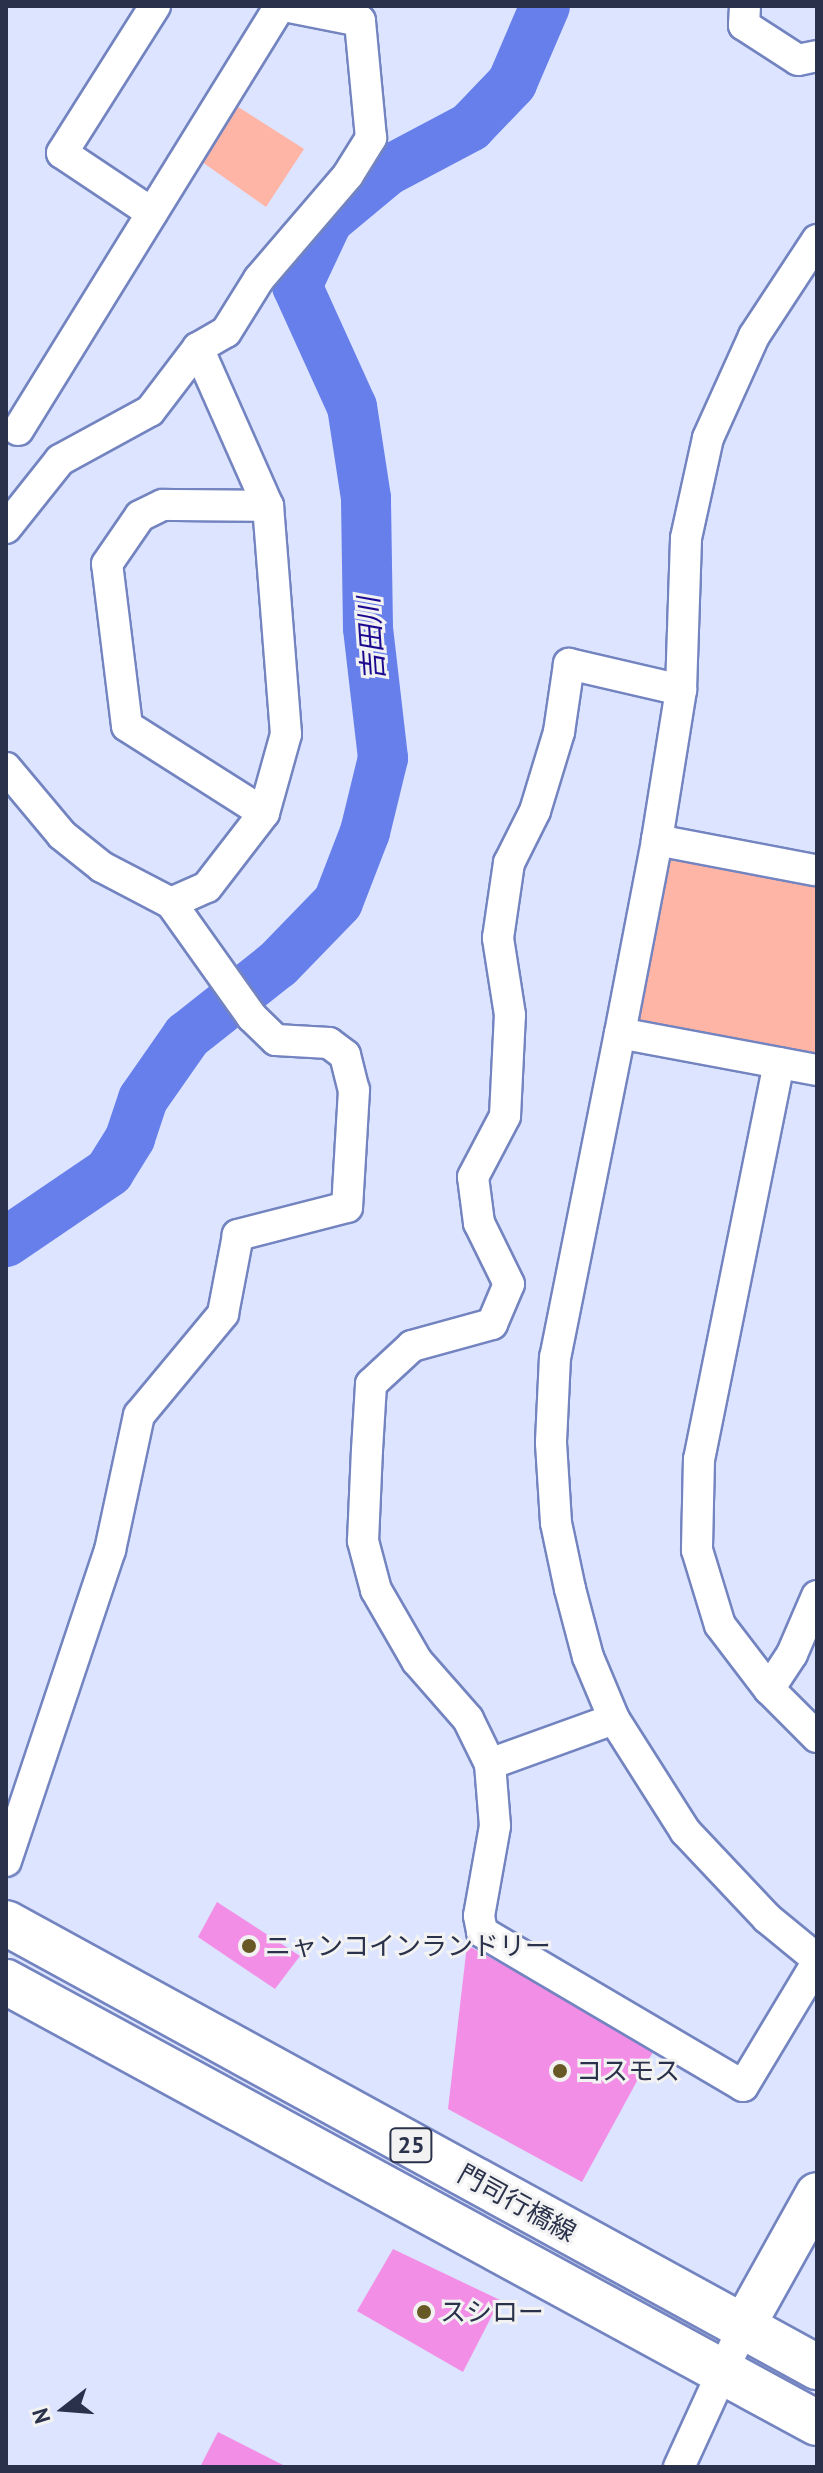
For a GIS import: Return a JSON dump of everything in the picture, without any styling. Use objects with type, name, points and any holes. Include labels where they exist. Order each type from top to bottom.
[{"type":"main road","name":"門司行橋線","points":[[6,1923],[817,2367]]},
{"type":"main road","name":"門司行橋線","points":[[6,1982],[722,2367],[817,2423]]},
{"type":"street","points":[[152,213],[62,153],[155,6]]},
{"type":"street","points":[[6,528],[60,460],[150,411],[198,348],[226,332],[259,279],[348,175],[371,138],[365,14],[282,6],[152,213],[12,426],[60,460]]},
{"type":"street","points":[[745,6],[744,25],[798,60],[817,56]]},
{"type":"street","points":[[681,690],[569,664],[555,746],[535,811],[509,863],[498,938],[510,1015],[505,1116],[473,1177],[479,1223],[509,1284],[492,1324],[412,1346],[371,1384],[363,1541],[376,1590],[417,1661],[468,1719],[490,1764],[495,1826],[479,1916],[482,1932],[743,2086],[817,1961],[767,1918],[685,1831],[614,1719],[588,1657],[570,1589],[556,1523],[551,1443],[555,1357],[657,840],[681,690],[686,538],[708,438],[754,336],[817,240]]},
{"type":"street","points":[[171,903],[207,887],[264,813],[286,734],[268,506],[198,348]]},
{"type":"street","points":[[264,813],[127,726],[107,564],[140,516],[163,505],[268,506]]},
{"type":"street","points":[[6,768],[62,835],[102,867],[171,903],[229,980],[252,1017],[276,1040],[329,1043],[345,1055],[354,1090],[347,1207],[238,1235],[223,1314],[139,1415],[110,1550],[6,1861]]},
{"type":"street","points":[[657,840],[816,866]]},
{"type":"street","points":[[620,1033],[817,1070]]},
{"type":"street","points":[[779,1063],[699,1459],[697,1550],[720,1625],[769,1689],[817,1737]]},
{"type":"street","points":[[769,1689],[792,1654],[817,1596]]},
{"type":"street","points":[[490,1764],[614,1719]]},
{"type":"street","points":[[679,2467],[722,2367],[817,2194]]},
{"type":"shaded area","points":[[232,103],[304,149],[266,207],[195,157]]},
{"type":"shaded area","points":[[663,852],[817,885],[817,1060],[633,1023]]},
{"type":"building","name":"ニャンコインランドリー","points":[[217,1902],[300,1956],[275,1989],[198,1937]]},
{"type":"building","points":[[467,1945],[655,2048],[582,2182],[448,2109]]},
{"type":"building","points":[[393,2249],[500,2300],[463,2372],[357,2311]]},
{"type":"building","points":[[218,2432],[287,2467],[200,2467]]},
{"type":"waterway","name":"吉田川","points":[[6,1242],[109,1172],[130,1138],[143,1099],[187,1036],[278,964],[338,902],[365,832],[383,758],[368,628],[366,498],[352,407],[297,286],[328,220],[387,171],[470,127],[512,83],[545,6]]},
{"type":"place","name":"ニャンコインランドリー","points":[[249,1946]]},
{"type":"place","name":"コスモス","points":[[560,2071]]},
{"type":"place","name":"スシロー","points":[[424,2312]]}]
